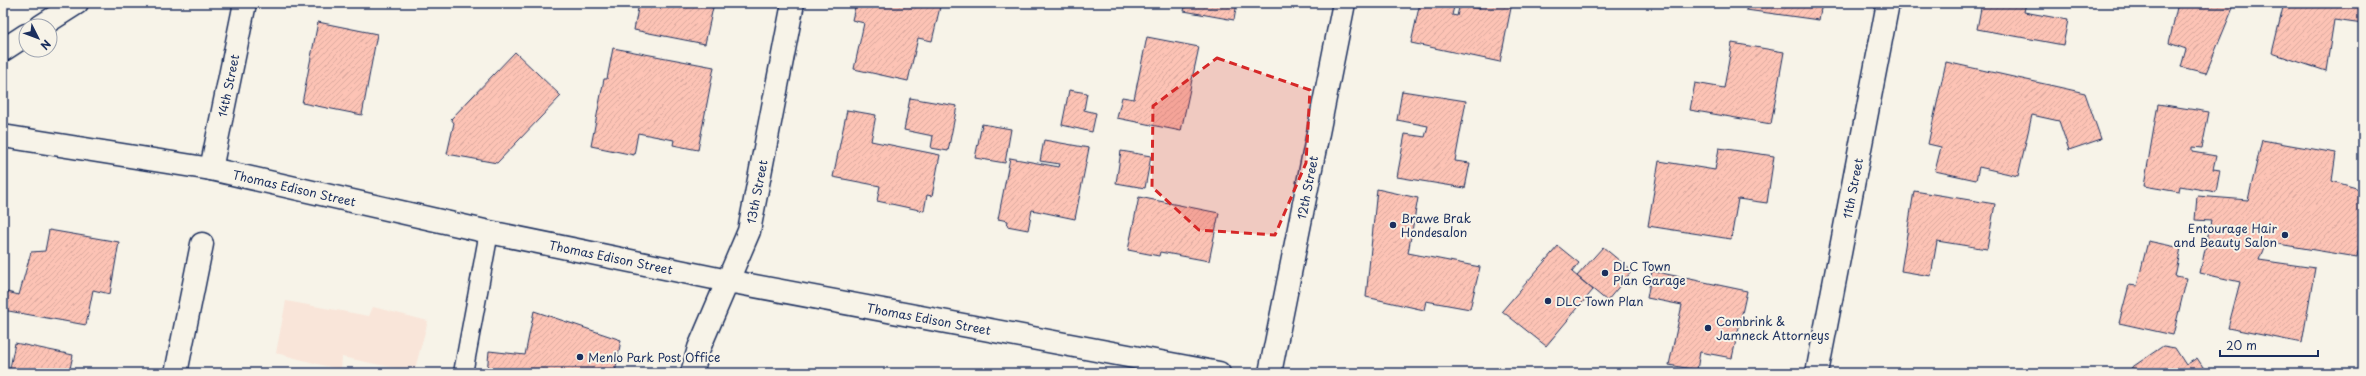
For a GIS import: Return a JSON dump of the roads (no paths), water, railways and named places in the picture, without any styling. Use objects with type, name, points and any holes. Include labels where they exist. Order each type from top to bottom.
[{"type":"street","points":[[54,18],[77,3]]},
{"type":"street","name":"14th Street","points":[[211,169],[245,3]]},
{"type":"street","name":"13th Street","points":[[692,373],[699,348],[749,231],[793,3]]},
{"type":"street","name":"12th Street","points":[[1270,373],[1344,3]]},
{"type":"street","name":"11th Street","points":[[1817,373],[1888,3]]},
{"type":"street","points":[[3,50],[18,40]]},
{"type":"street","name":"Thomas Edison Street","points":[[3,136],[211,169],[489,232],[728,281],[1219,373]]},
{"type":"street","points":[[176,373],[202,244]]},
{"type":"lane","points":[[463,373],[489,232]]},
{"type":"place","name":"Brawe Brak Hondesalon","points":[[1393,225]]},
{"type":"place","name":"Entourage Hair and Beauty Salon","points":[[2285,235]]},
{"type":"place","name":"DLC Town Plan Garage","points":[[1605,273]]},
{"type":"place","name":"DLC Town Plan","points":[[1548,301]]},
{"type":"place","name":"Combrink & Jamneck Attorneys","points":[[1708,328]]},
{"type":"place","name":"Menlo Park Post Office","points":[[580,357]]}]
